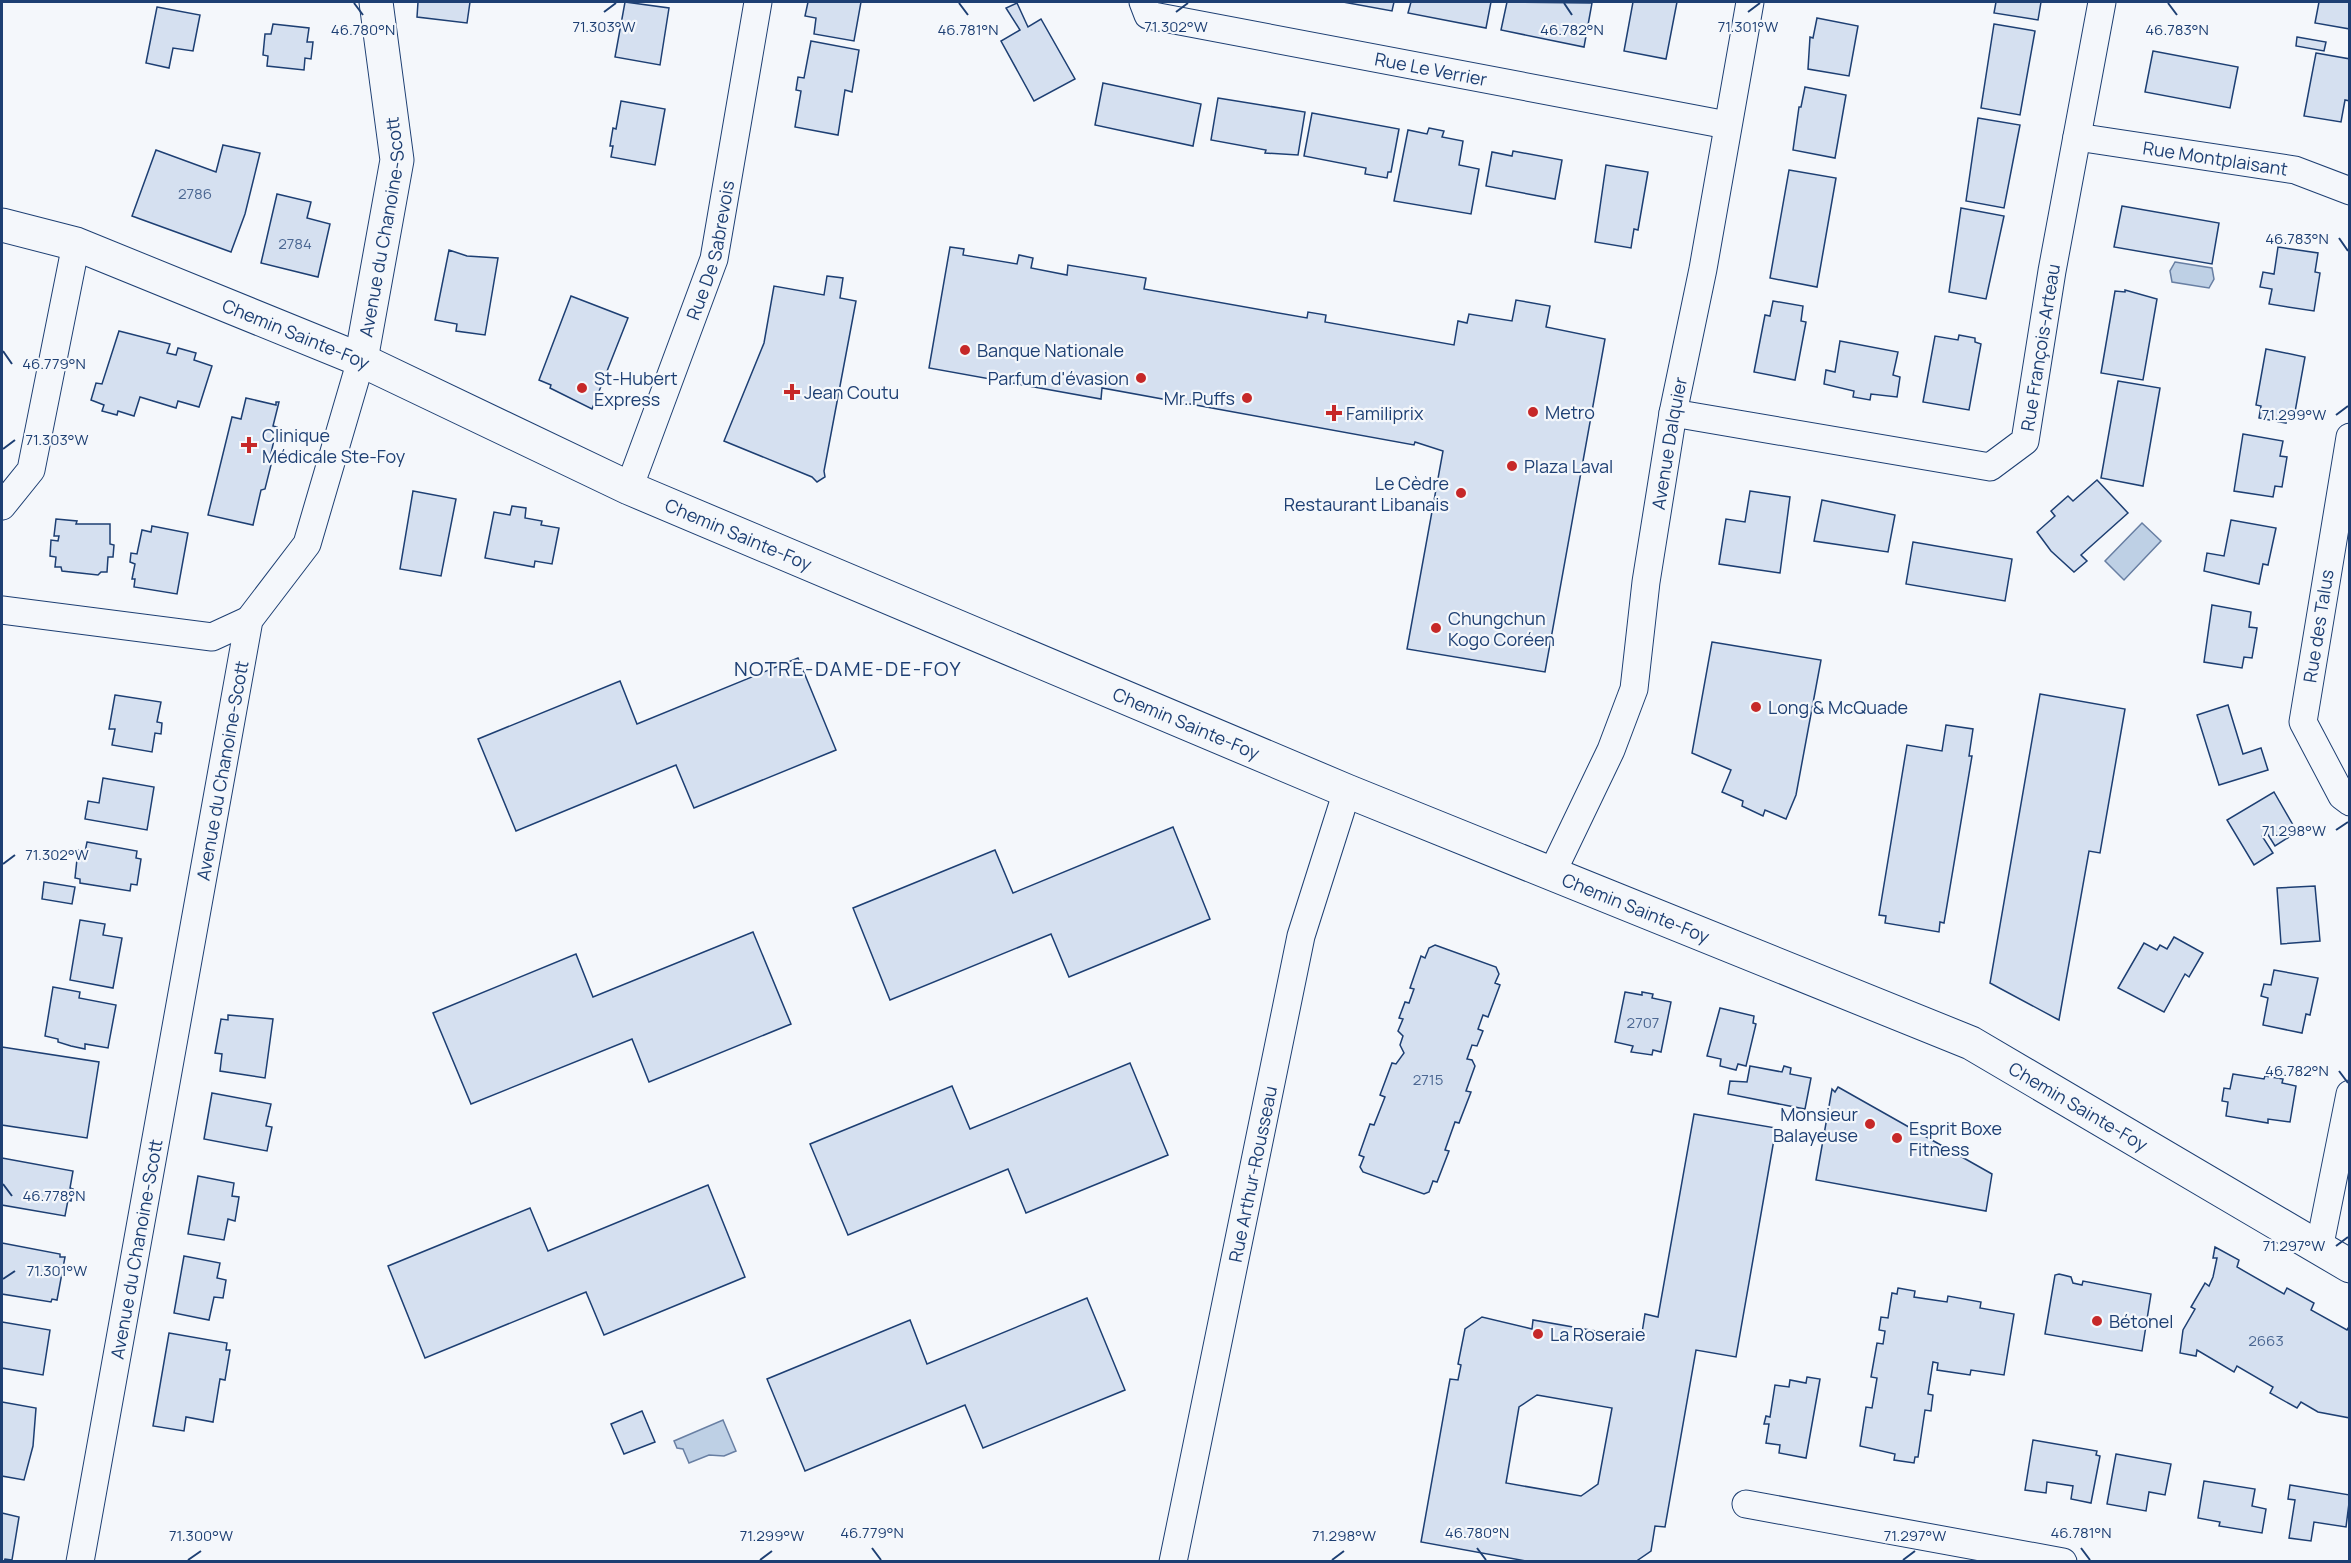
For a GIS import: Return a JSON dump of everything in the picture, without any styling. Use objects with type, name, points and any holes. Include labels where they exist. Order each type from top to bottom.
[{"type":"main road","name":"Avenue du Chanoine-Scott","points":[[361,360],[397,160],[376,2]]},
{"type":"main road","name":"Chemin Sainte-Foy","points":[[2,225],[75,244],[361,360],[628,488],[1347,791],[1971,1042],[2349,1266]]},
{"type":"street","name":"Rue De Sabrevois","points":[[628,488],[714,259],[758,2]]},
{"type":"street","name":"Rue Le Verrier","points":[[1143,2],[1148,15],[1727,125]]},
{"type":"street","name":"Avenue Dalquier","points":[[1552,873],[1611,750],[1634,689],[1646,582],[1673,413],[1703,269],[1750,2]]},
{"type":"street","name":"Rue François-Arteau","points":[[1673,413],[1990,467],[2025,441],[2102,2]]},
{"type":"street","name":"Rue Montplaisant","points":[[2077,137],[2295,170],[2349,191]]},
{"type":"street","points":[[2,506],[31,470],[75,244]]},
{"type":"street","name":"Avenue du Chanoine-Scott","points":[[80,1562],[249,620],[307,544],[361,360]]},
{"type":"street","name":"Rue des Talus","points":[[2349,437],[2303,722],[2342,796],[2349,802]]},
{"type":"street","points":[[2,610],[212,637],[249,620]]},
{"type":"street","name":"Rue Arthur-Rousseau","points":[[1173,1562],[1301,936],[1347,791]]},
{"type":"street","points":[[2319,1249],[2349,1094]]},
{"type":"street","points":[[1746,1504],[2063,1562]]},
{"type":"water","points":[[2175,262],[2212,268],[2214,279],[2209,288],[2172,282],[2170,271]]},
{"type":"water","points":[[2142,523],[2161,541],[2124,580],[2105,561]]},
{"type":"water","points":[[723,1420],[736,1451],[724,1456],[709,1455],[689,1463],[683,1449],[677,1448],[674,1441]]},
{"type":"building","points":[[418,2],[470,2],[467,23],[417,17]]},
{"type":"building","points":[[625,2],[669,8],[660,65],[615,57]]},
{"type":"building","points":[[808,2],[861,2],[854,41],[814,34],[816,18],[805,16]]},
{"type":"building","points":[[1343,2],[1394,2],[1392,11]]},
{"type":"building","points":[[1411,2],[1491,2],[1486,28],[1408,13]]},
{"type":"building","points":[[1507,2],[1592,3],[1584,47],[1501,30]]},
{"type":"building","points":[[1633,2],[1677,2],[1666,59],[1624,51]]},
{"type":"building","points":[[1996,2],[2041,2],[2038,20],[1994,13]]},
{"type":"building","points":[[2319,2],[2350,2],[2350,29],[2315,23]]},
{"type":"building","points":[[1017,3],[1028,27],[1041,19],[1075,79],[1034,101],[1001,41],[1020,30],[1006,8]]},
{"type":"building","points":[[157,7],[200,15],[193,51],[173,48],[169,68],[146,63]]},
{"type":"building","points":[[1817,18],[1858,26],[1849,76],[1808,69],[1810,37],[1813,38]]},
{"type":"building","points":[[273,24],[309,28],[307,42],[313,42],[311,59],[305,58],[304,70],[267,66],[268,56],[263,55],[265,34],[271,34]]},
{"type":"building","points":[[1994,24],[2035,31],[2020,115],[1981,108]]},
{"type":"building","points":[[2297,37],[2326,42],[2324,51],[2296,46]]},
{"type":"building","points":[[811,41],[859,50],[852,92],[845,90],[838,135],[795,127],[801,91],[796,90],[798,77],[804,78]]},
{"type":"building","points":[[2153,51],[2238,67],[2230,108],[2145,92]]},
{"type":"building","points":[[2316,53],[2350,59],[2350,101],[2345,100],[2341,122],[2304,116]]},
{"type":"building","points":[[1103,83],[1201,104],[1193,146],[1095,125]]},
{"type":"building","points":[[1805,87],[1846,95],[1835,158],[1793,150],[1799,107],[1801,107]]},
{"type":"building","points":[[1218,98],[1305,112],[1298,155],[1265,153],[1266,150],[1211,140]]},
{"type":"building","points":[[621,101],[665,109],[655,165],[611,157],[613,128],[616,129]]},
{"type":"building","points":[[1312,113],[1399,129],[1391,172],[1388,172],[1387,178],[1365,174],[1366,168],[1304,156]]},
{"type":"building","points":[[1978,118],[2020,125],[2004,208],[1966,201]]},
{"type":"building","points":[[1429,128],[1444,131],[1442,137],[1463,141],[1459,165],[1479,169],[1471,214],[1394,201],[1408,130],[1427,134]]},
{"type":"building","points":[[223,145],[260,153],[245,214],[231,252],[132,216],[156,150],[216,172]]},
{"type":"building","points":[[1513,151],[1562,160],[1555,199],[1486,186],[1492,152],[1512,156]]},
{"type":"building","points":[[1606,165],[1648,172],[1638,230],[1634,229],[1631,248],[1595,242]]},
{"type":"building","points":[[1789,170],[1836,178],[1817,287],[1770,278]]},
{"type":"building","points":[[277,194],[311,202],[307,218],[330,224],[318,277],[261,263]]},
{"type":"building","points":[[2122,206],[2219,223],[2212,264],[2114,247]]},
{"type":"building","points":[[1961,208],[2004,216],[1986,299],[1949,292]]},
{"type":"building","name":"Plaza Laval","points":[[950,247],[964,249],[963,255],[1017,264],[1019,255],[1033,258],[1031,268],[1067,275],[1068,265],[1146,278],[1144,289],[1307,318],[1308,312],[1326,315],[1325,322],[1454,345],[1458,321],[1467,323],[1469,314],[1512,321],[1516,300],[1550,306],[1546,327],[1605,339],[1545,672],[1407,649],[1443,451],[1415,442],[1414,445],[1102,388],[1101,399],[929,368]]},
{"type":"building","points":[[2278,247],[2318,253],[2315,272],[2320,273],[2314,311],[2269,304],[2272,289],[2260,287],[2263,272],[2274,274]]},
{"type":"building","points":[[449,250],[467,256],[498,258],[485,335],[456,331],[457,324],[435,320]]},
{"type":"building","name":"Jean Coutu","points":[[827,276],[843,278],[840,298],[856,301],[824,471],[825,477],[817,482],[812,477],[724,441],[764,343],[774,286],[824,295]]},
{"type":"building","points":[[2125,290],[2157,299],[2143,380],[2101,373],[2115,291],[2125,292]]},
{"type":"building","points":[[571,296],[628,318],[592,409],[539,380]]},
{"type":"building","points":[[1773,301],[1803,306],[1801,321],[1806,322],[1795,380],[1754,372],[1765,315],[1770,316]]},
{"type":"building","points":[[119,331],[170,344],[167,353],[176,355],[178,348],[196,353],[194,360],[212,366],[199,407],[178,401],[176,408],[140,397],[134,416],[118,411],[117,415],[102,411],[104,405],[91,400],[96,383],[102,384]]},
{"type":"building","points":[[1959,335],[1975,338],[1975,342],[1981,344],[1969,410],[1923,402],[1935,336],[1958,340]]},
{"type":"building","points":[[1840,341],[1898,352],[1893,375],[1900,377],[1897,397],[1871,394],[1870,400],[1853,397],[1854,391],[1824,384],[1826,370],[1835,372]]},
{"type":"building","points":[[2266,349],[2305,357],[2295,412],[2288,411],[2286,423],[2259,418],[2261,406],[2256,405]]},
{"type":"building","points":[[2118,381],[2160,388],[2143,486],[2101,478]]},
{"type":"building","name":"Clinique Médicale Ste-Foy","points":[[246,398],[276,405],[276,402],[279,402],[273,426],[277,427],[269,462],[271,465],[265,489],[261,490],[253,525],[208,515],[232,417],[241,419]]},
{"type":"building","points":[[2243,434],[2283,441],[2280,456],[2287,457],[2282,487],[2275,486],[2273,497],[2234,491]]},
{"type":"building","points":[[2097,480],[2128,513],[2081,555],[2087,561],[2074,572],[2051,551],[2037,532],[2055,516],[2051,511],[2068,496],[2073,501]]},
{"type":"building","points":[[413,491],[456,499],[441,576],[400,569]]},
{"type":"building","points":[[1750,491],[1790,497],[1780,573],[1719,564],[1726,519],[1745,522]]},
{"type":"building","points":[[1822,500],[1895,515],[1888,552],[1814,541]]},
{"type":"building","points":[[512,506],[526,508],[525,518],[542,521],[541,525],[559,528],[552,564],[535,561],[534,567],[485,558],[494,512],[510,515]]},
{"type":"building","points":[[56,519],[77,521],[76,524],[110,524],[110,544],[114,545],[113,557],[108,557],[107,572],[101,572],[98,575],[62,571],[61,567],[55,567],[56,557],[50,556],[51,540],[58,541],[59,536],[54,536]]},
{"type":"building","points":[[2231,520],[2276,528],[2268,565],[2263,564],[2259,584],[2204,571],[2207,553],[2224,556]]},
{"type":"building","points":[[152,526],[188,533],[177,594],[134,587],[135,579],[132,579],[135,564],[130,562],[131,553],[137,554],[142,530],[151,532]]},
{"type":"building","points":[[1913,542],[2012,559],[2005,601],[1906,584]]},
{"type":"building","points":[[2212,605],[2251,612],[2249,627],[2257,628],[2252,658],[2244,657],[2242,668],[2204,662]]},
{"type":"building","name":"Long & McQuade","points":[[1712,642],[1821,660],[1796,795],[1786,819],[1765,810],[1763,816],[1742,806],[1743,801],[1722,792],[1731,770],[1692,753]]},
{"type":"building","points":[[798,658],[836,750],[694,808],[676,765],[516,831],[478,739],[620,681],[637,724]]},
{"type":"building","points":[[2040,694],[2125,709],[2100,853],[2089,851],[2059,1020],[1990,983]]},
{"type":"building","points":[[115,695],[161,702],[157,722],[162,723],[161,734],[155,733],[152,752],[112,745],[115,729],[109,729]]},
{"type":"building","points":[[2228,705],[2243,754],[2261,748],[2268,770],[2219,785],[2197,715]]},
{"type":"building","points":[[1946,725],[1973,729],[1969,756],[1972,756],[1944,923],[1940,922],[1939,932],[1885,923],[1886,916],[1879,915],[1907,745],[1942,751]]},
{"type":"building","points":[[103,778],[154,787],[147,830],[85,819],[88,801],[99,803]]},
{"type":"building","points":[[2274,792],[2297,832],[2275,846],[2267,833],[2262,836],[2273,853],[2254,865],[2227,820]]},
{"type":"building","points":[[1173,827],[1210,919],[1069,977],[1051,934],[890,1000],[853,908],[995,850],[1013,893]]},
{"type":"building","points":[[87,842],[137,851],[136,858],[141,859],[137,885],[131,884],[130,891],[80,883],[80,879],[75,878],[78,850],[85,852]]},
{"type":"building","points":[[44,882],[75,887],[72,904],[42,899]]},
{"type":"building","points":[[2315,886],[2320,941],[2281,944],[2277,888]]},
{"type":"building","points":[[80,920],[105,924],[103,935],[122,938],[113,988],[70,980]]},
{"type":"building","points":[[753,932],[791,1024],[649,1082],[632,1039],[471,1104],[433,1013],[576,954],[593,997]]},
{"type":"building","points":[[2174,937],[2203,953],[2189,977],[2185,974],[2164,1012],[2118,988],[2144,943],[2157,950],[2160,945],[2167,949]]},
{"type":"building","points":[[1435,945],[1496,967],[1499,974],[1495,983],[1500,985],[1488,1017],[1483,1015],[1478,1029],[1483,1031],[1477,1046],[1472,1045],[1467,1059],[1472,1060],[1475,1066],[1466,1091],[1471,1092],[1459,1123],[1455,1122],[1445,1150],[1449,1151],[1437,1182],[1433,1181],[1429,1192],[1424,1194],[1363,1172],[1360,1167],[1364,1157],[1359,1155],[1370,1124],[1374,1125],[1385,1097],[1380,1095],[1392,1063],[1396,1064],[1404,1053],[1400,1045],[1403,1036],[1398,1031],[1403,1019],[1399,1018],[1405,1002],[1409,1003],[1414,989],[1410,988],[1421,956],[1425,958],[1429,948]]},
{"type":"building","points":[[2274,970],[2318,978],[2310,1015],[2306,1014],[2302,1033],[2263,1025],[2268,998],[2261,996],[2264,984],[2271,985]]},
{"type":"building","points":[[53,987],[80,992],[79,998],[116,1005],[108,1048],[85,1044],[85,1049],[45,1036]]},
{"type":"building","points":[[1625,992],[1653,994],[1652,998],[1671,1002],[1661,1052],[1653,1050],[1652,1055],[1631,1052],[1633,1046],[1615,1042]]},
{"type":"building","points":[[1720,1008],[1754,1016],[1753,1023],[1756,1024],[1746,1066],[1738,1064],[1736,1070],[1720,1066],[1721,1059],[1707,1056]]},
{"type":"building","points":[[228,1015],[273,1019],[265,1078],[220,1071],[222,1054],[215,1053],[221,1019],[228,1020]]},
{"type":"building","points":[[2,1047],[99,1062],[87,1138],[2,1125]]},
{"type":"building","points":[[1130,1063],[1168,1155],[1026,1213],[1008,1169],[848,1235],[810,1144],[952,1086],[970,1129]]},
{"type":"building","points":[[1750,1066],[1782,1072],[1784,1066],[1791,1068],[1790,1074],[1811,1078],[1805,1109],[1728,1094],[1730,1081],[1747,1082]]},
{"type":"building","points":[[2233,1074],[2264,1079],[2265,1076],[2283,1079],[2282,1083],[2296,1086],[2290,1122],[2268,1119],[2268,1123],[2226,1116],[2228,1102],[2222,1101],[2224,1088],[2230,1089]]},
{"type":"building","points":[[1838,1087],[1992,1174],[1986,1211],[1816,1180],[1832,1089],[1835,1092]]},
{"type":"building","points":[[212,1093],[271,1104],[266,1126],[272,1127],[267,1151],[204,1139]]},
{"type":"building","name":"La Roseraie","points":[[1694,1114],[1776,1128],[1736,1357],[1696,1350],[1665,1527],[1655,1526],[1651,1551],[1635,1562],[1532,1562],[1421,1542],[1450,1379],[1458,1380],[1461,1365],[1458,1364],[1465,1329],[1482,1317],[1532,1329],[1533,1320],[1641,1339],[1645,1314],[1658,1317]],"holes":[[[1537,1395],[1612,1408],[1598,1484],[1581,1496],[1506,1483],[1519,1407]]]},
{"type":"building","points":[[2,1158],[73,1171],[70,1188],[73,1189],[71,1201],[68,1200],[65,1216],[2,1205]]},
{"type":"building","points":[[198,1176],[234,1183],[232,1196],[239,1197],[235,1221],[228,1219],[224,1240],[188,1234]]},
{"type":"building","points":[[708,1185],[745,1277],[604,1335],[586,1292],[425,1358],[388,1266],[530,1208],[548,1251]]},
{"type":"building","points":[[2,1243],[60,1254],[60,1257],[65,1257],[57,1300],[52,1299],[51,1302],[2,1294]]},
{"type":"building","points":[[2215,1247],[2239,1260],[2237,1267],[2284,1294],[2287,1288],[2314,1303],[2311,1310],[2347,1330],[2350,1325],[2350,1418],[2318,1412],[2301,1402],[2297,1408],[2270,1393],[2273,1387],[2237,1366],[2234,1372],[2197,1350],[2196,1356],[2180,1353],[2183,1330],[2195,1309],[2191,1307],[2205,1283],[2209,1286],[2213,1277],[2217,1258],[2213,1258]]},
{"type":"building","points":[[184,1256],[220,1263],[217,1278],[226,1280],[223,1298],[214,1297],[209,1320],[174,1313]]},
{"type":"building","name":"Bétonel","points":[[2055,1275],[2071,1277],[2073,1283],[2082,1285],[2083,1281],[2151,1294],[2142,1351],[2045,1334]]},
{"type":"building","points":[[1898,1288],[1915,1291],[1914,1297],[1947,1302],[1948,1296],[1981,1302],[1980,1308],[2014,1314],[2004,1375],[1971,1370],[1970,1375],[1937,1370],[1938,1363],[1933,1362],[1928,1394],[1933,1395],[1931,1411],[1925,1410],[1918,1457],[1915,1457],[1914,1463],[1894,1460],[1895,1454],[1860,1446],[1866,1407],[1872,1408],[1877,1378],[1871,1377],[1877,1343],[1883,1344],[1885,1331],[1879,1330],[1881,1317],[1888,1318],[1892,1293],[1897,1294]]},
{"type":"building","points":[[1087,1298],[1125,1390],[983,1448],[965,1405],[805,1471],[767,1379],[910,1320],[927,1364]]},
{"type":"building","points":[[2,1322],[50,1330],[43,1375],[2,1368]]},
{"type":"building","points":[[169,1333],[227,1343],[226,1350],[230,1350],[225,1380],[220,1379],[213,1422],[186,1417],[184,1431],[153,1426]]},
{"type":"building","points":[[1807,1377],[1820,1379],[1806,1458],[1779,1453],[1780,1445],[1766,1443],[1769,1424],[1764,1424],[1766,1416],[1770,1417],[1775,1385],[1789,1387],[1790,1380],[1806,1383]]},
{"type":"building","points":[[2,1402],[36,1408],[33,1446],[24,1480],[2,1476]]},
{"type":"building","points":[[642,1411],[655,1442],[624,1454],[611,1424]]},
{"type":"building","points":[[2033,1440],[2097,1451],[2096,1455],[2100,1456],[2091,1503],[2071,1499],[2073,1486],[2047,1482],[2046,1493],[2025,1490]]},
{"type":"building","points":[[2116,1454],[2171,1464],[2165,1495],[2149,1492],[2146,1511],[2107,1504]]},
{"type":"building","points":[[2204,1481],[2255,1489],[2252,1506],[2266,1509],[2262,1533],[2219,1526],[2220,1522],[2198,1518]]},
{"type":"building","points":[[2290,1485],[2350,1495],[2346,1527],[2314,1522],[2311,1541],[2289,1538],[2295,1500],[2288,1499]]},
{"type":"building","points":[[2,1513],[19,1517],[12,1560],[5,1559],[4,1562],[2,1562]]},
{"type":"place","name":"Banque Nationale","points":[[965,350]]},
{"type":"place","name":"Parfum d'évasion","points":[[1141,378]]},
{"type":"place","name":"St-Hubert Express","points":[[582,388]]},
{"type":"place","name":"Jean Coutu","points":[[792,392]]},
{"type":"place","name":"Mr. Puffs","points":[[1247,398]]},
{"type":"place","name":"Metro","points":[[1533,412]]},
{"type":"place","name":"Familiprix","points":[[1334,413]]},
{"type":"place","name":"Clinique Médicale Ste-Foy","points":[[249,445]]},
{"type":"place","name":"Plaza Laval","points":[[1512,466]]},
{"type":"place","name":"Le Cèdre Restaurant Libanais","points":[[1461,493]]},
{"type":"place","name":"Chungchun Kogo Coréen","points":[[1436,628]]},
{"type":"place","name":"Long & McQuade","points":[[1756,707]]},
{"type":"place","name":"Monsieur Balayeuse","points":[[1870,1124]]},
{"type":"place","name":"Esprit Boxe Fitness","points":[[1897,1138]]},
{"type":"place","name":"Bétonel","points":[[2097,1321]]},
{"type":"place","name":"La Roseraie","points":[[1538,1334]]},
{"type":"district","name":"NOTRE-DAME-DE-FOY","points":[[848,668]]}]
